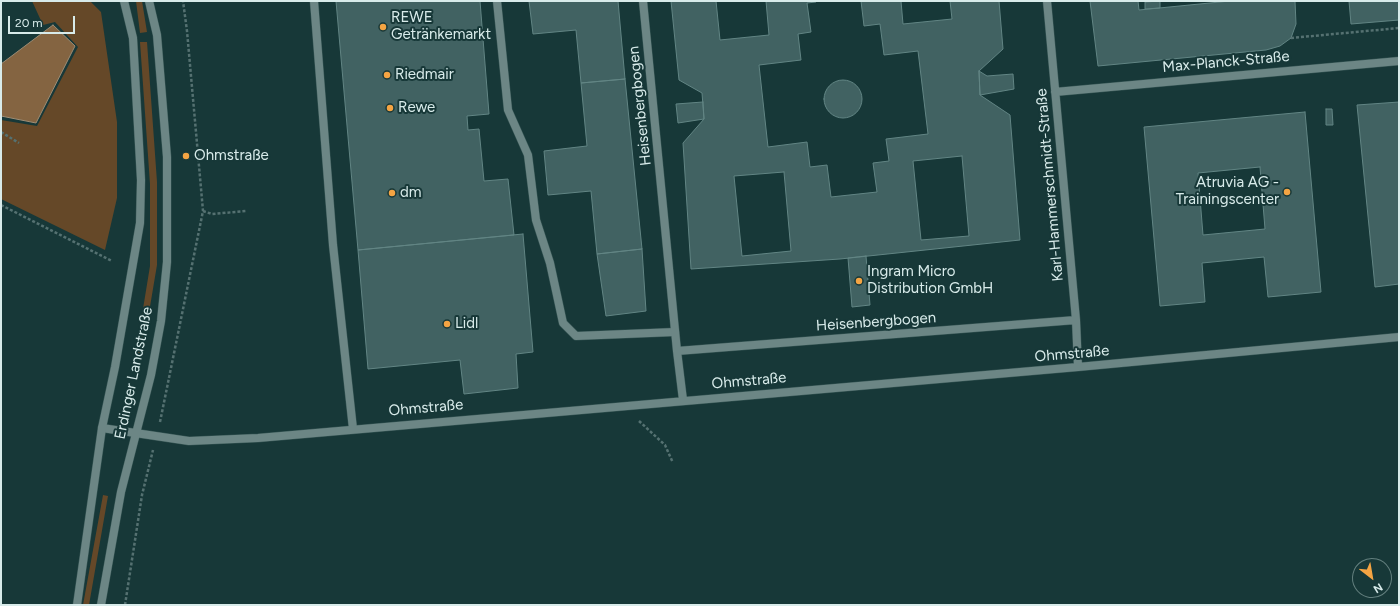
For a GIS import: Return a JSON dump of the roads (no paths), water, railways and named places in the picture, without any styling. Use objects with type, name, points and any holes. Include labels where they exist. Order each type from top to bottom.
[{"type":"street","name":"Erdinger Landstraße","points":[[77,605],[102,428],[115,367],[140,222],[141,180],[133,38],[124,1]]},
{"type":"street","points":[[314,1],[333,245],[353,429]]},
{"type":"street","points":[[497,1],[508,110],[528,155],[536,220],[550,263],[563,323],[576,336],[676,332]]},
{"type":"street","name":"Heisenbergbogen","points":[[644,1],[677,351],[683,400]]},
{"type":"street","name":"Karl-Hammerschmidt-Straße","points":[[1047,1],[1076,320],[1078,367]]},
{"type":"street","name":"Erdinger Landstraße","points":[[101,605],[121,492],[151,375],[160,328],[167,262],[167,157],[157,35],[150,2]]},
{"type":"street","name":"Max-Planck-Straße","points":[[1055,92],[1399,61]]},
{"type":"street","name":"Heisenbergbogen","points":[[677,351],[1076,320]]},
{"type":"street","name":"Ohmstraße","points":[[102,428],[189,441],[258,438],[1078,367],[1399,337]]},
{"type":"place","name":"REWE Getränkemarkt","points":[[383,27]]},
{"type":"place","name":"Riedmair","points":[[387,75]]},
{"type":"place","name":"Rewe","points":[[390,108]]},
{"type":"place","name":"Ohmstraße","points":[[186,156]]},
{"type":"place","name":"Atruvia AG - Trainingscenter","points":[[1287,192]]},
{"type":"place","name":"dm","points":[[392,193]]},
{"type":"place","name":"Ingram Micro Distribution GmbH","points":[[859,281]]},
{"type":"place","name":"Lidl","points":[[447,324]]}]
